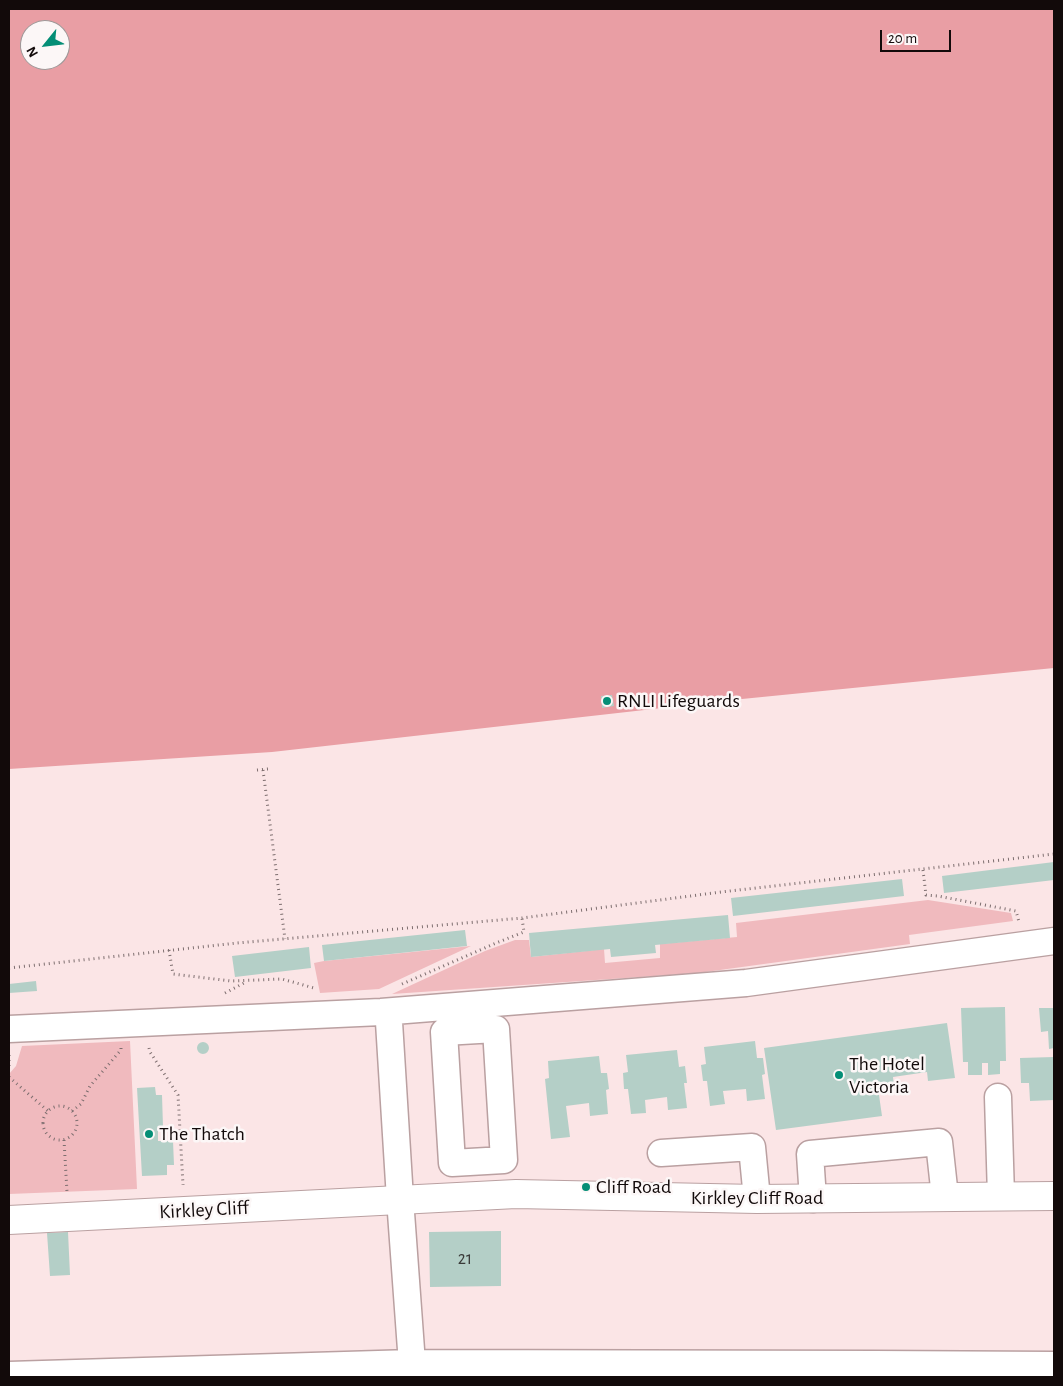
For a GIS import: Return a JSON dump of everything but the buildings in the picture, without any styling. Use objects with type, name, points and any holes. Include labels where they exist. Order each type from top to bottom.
[{"type":"main road","name":"Kirkley Cliff Road","points":[[400,1199],[516,1194],[757,1199],[1054,1196]]},
{"type":"main road","name":"Kirkley Cliff","points":[[9,1220],[400,1199]]},
{"type":"street","points":[[9,1029],[381,1012],[746,983],[1054,941]]},
{"type":"street","points":[[389,1022],[412,1370]]},
{"type":"street","points":[[496,1029],[504,1160],[480,1161],[452,1163],[444,1032],[496,1029]]},
{"type":"street","points":[[998,1097],[1001,1196]]},
{"type":"street","points":[[813,1199],[810,1154],[939,1142],[945,1197]]},
{"type":"street","points":[[660,1153],[752,1147],[757,1199]]},
{"type":"street","points":[[480,1161],[482,1196]]},
{"type":"street","points":[[9,1375],[412,1370],[874,1371],[1054,1365]]},
{"type":"path","points":[[257,770],[268,769]]},
{"type":"path","points":[[263,770],[285,939]]},
{"type":"path","points":[[9,968],[169,950],[522,918],[721,892],[1054,854]]},
{"type":"path","points":[[923,870],[926,896],[938,896],[1016,911],[1020,923]]},
{"type":"path","points":[[394,988],[524,932],[522,918]]},
{"type":"path","points":[[169,950],[173,974],[230,981],[282,979],[314,988],[316,1015]]},
{"type":"path","points":[[146,1022],[150,1052],[178,1095],[185,1211]]},
{"type":"path","points":[[72,1111],[81,1104],[90,1086],[121,1050],[119,1024]]},
{"type":"path","points":[[9,1077],[48,1111]]},
{"type":"path","points":[[56,1106],[64,1106],[72,1111],[78,1122],[74,1133],[64,1140],[53,1140],[45,1132],[43,1121],[48,1111],[56,1106]]},
{"type":"path","points":[[64,1140],[69,1218]]},
{"type":"shaded area","points":[[9,9],[1054,9],[1054,668],[742,699],[272,752],[9,769]]},
{"type":"shaded area","points":[[928,900],[1011,913],[1013,921],[909,935],[910,944],[698,973],[392,994],[485,951],[515,940],[529,940],[531,957],[604,949],[605,963],[660,958],[660,944],[737,937],[736,923]]},
{"type":"shaded area","points":[[471,946],[379,989],[320,993],[314,963]]},
{"type":"shaded area","points":[[130,1041],[137,1189],[9,1194],[9,1074],[16,1066],[22,1046]]},
{"type":"place","name":"RNLI Lifeguards","points":[[607,701]]},
{"type":"place","name":"The Hotel Victoria","points":[[839,1075]]},
{"type":"place","name":"The Thatch","points":[[149,1134]]},
{"type":"place","name":"Cliff Road","points":[[586,1187]]}]
